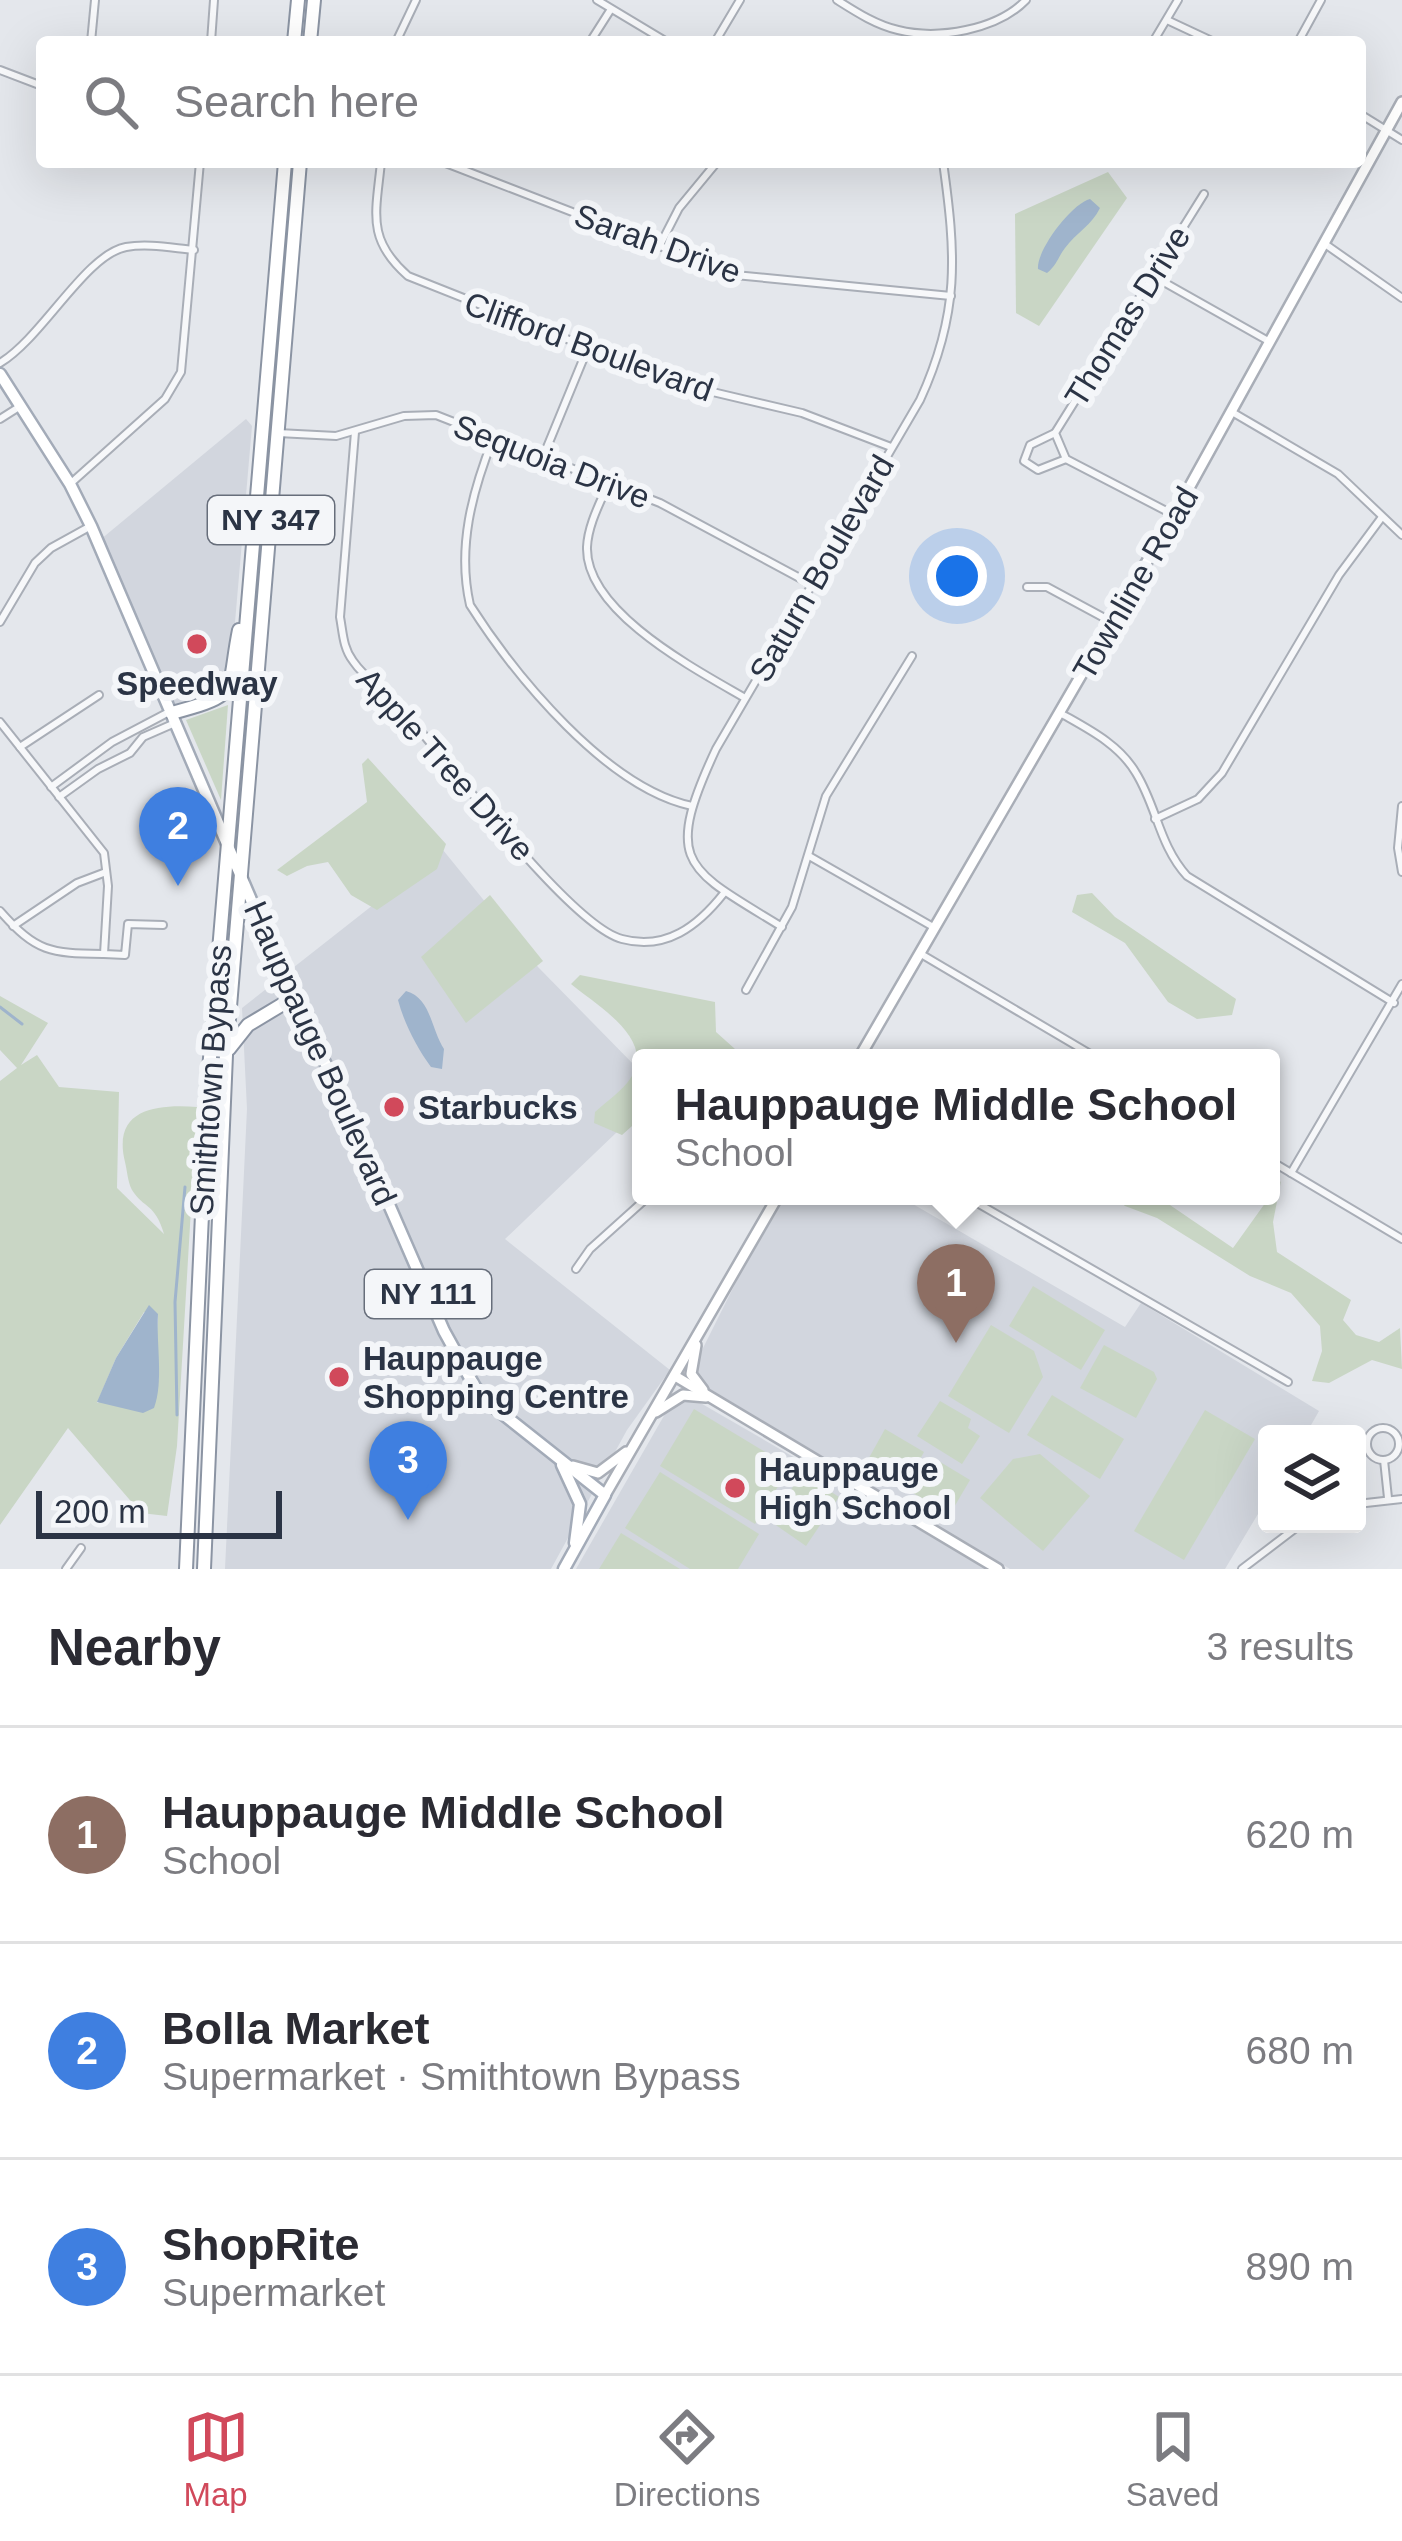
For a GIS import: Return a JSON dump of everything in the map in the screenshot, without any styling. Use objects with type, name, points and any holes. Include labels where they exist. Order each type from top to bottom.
[{"type":"highway","points":[[295,36],[298,0]]},
{"type":"highway","points":[[311,36],[314,0]]},
{"type":"highway","name":"Smithtown Bypass","points":[[186,1569],[208,1082],[284,168]]},
{"type":"highway","name":"Smithtown Bypass","points":[[203,1569],[226,1055],[300,168]]},
{"type":"highway","points":[[174,716],[210,704],[230,687],[241,621],[247,614]]},
{"type":"highway","points":[[226,1055],[248,1025],[293,998]]},
{"type":"main road","name":"Hauppauge Boulevard","points":[[0,374],[92,526],[293,998],[343,1099],[444,1330],[475,1387],[494,1407],[605,1495]]},
{"type":"main road","name":"NY 111","points":[[554,1455],[575,1486],[580,1504],[573,1552]]},
{"type":"main road","name":"NY 111","points":[[564,1569],[605,1495]]},
{"type":"street","points":[[92,36],[95,0]]},
{"type":"street","points":[[211,36],[214,0]]},
{"type":"street","points":[[399,36],[416,0]]},
{"type":"street","points":[[597,0],[657,36]]},
{"type":"street","points":[[719,36],[740,0]]},
{"type":"street","points":[[837,0],[867,19],[921,34],[990,23],[1026,0]]},
{"type":"street","points":[[1158,36],[1178,0]]},
{"type":"street","points":[[1301,36],[1321,0]]},
{"type":"street","points":[[594,36],[611,9]]},
{"type":"street","points":[[1167,20],[1201,36]]},
{"type":"street","points":[[0,70],[36,84]]},
{"type":"street","name":"Townline Road","points":[[864,1049],[1113,623],[1402,102]]},
{"type":"street","points":[[1366,117],[1402,140]]},
{"type":"street","points":[[70,484],[174,386],[185,355],[200,168]]},
{"type":"street","name":"Clifford Boulevard","points":[[380,168],[375,223],[380,243],[408,276],[682,385],[802,413],[891,447]]},
{"type":"street","name":"Sarah Drive","points":[[458,168],[709,268],[767,281],[952,296]]},
{"type":"street","points":[[659,247],[670,222],[712,168]]},
{"type":"street","name":"Saturn Boulevard","points":[[782,927],[724,893],[692,863],[688,835],[693,806],[716,749],[940,355],[952,296],[944,168]]},
{"type":"street","name":"Thomas Drive","points":[[1066,459],[1055,433],[1204,194]]},
{"type":"street","points":[[1325,244],[1402,298]]},
{"type":"street","points":[[0,363],[34,337],[105,256],[140,246],[194,250]]},
{"type":"street","points":[[1153,276],[1270,342]]},
{"type":"street","points":[[543,457],[587,350]]},
{"type":"street","points":[[0,419],[19,406]]},
{"type":"street","points":[[1232,412],[1328,466],[1402,536]]},
{"type":"street","name":"Sequoia Drive","points":[[278,434],[336,436],[422,413],[694,519],[810,584]]},
{"type":"street","name":"Apple Tree Drive","points":[[355,432],[340,617],[344,646],[352,660],[396,702],[567,899],[607,934],[636,941],[670,938],[689,930],[724,893]]},
{"type":"street","points":[[1055,433],[1030,445],[1024,461],[1038,470],[1066,459],[1174,515]]},
{"type":"street","points":[[493,439],[477,481],[466,532],[465,583],[470,605],[558,716],[643,788],[693,806]]},
{"type":"street","points":[[608,484],[587,547],[596,580],[638,631],[745,698]]},
{"type":"street","points":[[1154,819],[1198,799],[1222,773],[1339,575],[1382,517]]},
{"type":"street","points":[[0,622],[35,563],[51,548],[92,526]]},
{"type":"street","points":[[1027,587],[1047,587],[1113,623]]},
{"type":"street","points":[[746,990],[792,908],[826,796],[912,656]]},
{"type":"street","points":[[20,747],[99,694]]},
{"type":"street","points":[[1060,713],[1126,758],[1171,858],[1203,889],[1394,1003]]},
{"type":"street","points":[[51,787],[102,749],[174,716]]},
{"type":"street","points":[[58,797],[130,753],[142,736],[174,716]]},
{"type":"street","points":[[0,722],[104,853],[104,954]]},
{"type":"street","points":[[102,749],[110,764]]},
{"type":"street","points":[[1402,806],[1398,848],[1402,872]]},
{"type":"street","points":[[809,856],[935,928]]},
{"type":"street","points":[[13,926],[77,883],[106,872]]},
{"type":"street","points":[[0,911],[40,950],[125,955],[128,924],[163,925]]},
{"type":"street","points":[[921,954],[1082,1049]]},
{"type":"street","points":[[1291,1173],[1402,984]]},
{"type":"street","points":[[1280,1166],[1402,1239]]},
{"type":"street","points":[[576,1270],[590,1249],[639,1205]]},
{"type":"street","points":[[605,1495],[769,1205]]},
{"type":"street","points":[[981,1205],[1288,1382]]},
{"type":"street","points":[[699,1334],[691,1374],[716,1401]]},
{"type":"street","points":[[675,1376],[998,1569]]},
{"type":"street","points":[[648,1420],[683,1395],[716,1401]]},
{"type":"street","points":[[1378,1428],[1389,1429],[1399,1440],[1397,1451],[1384,1460],[1368,1450],[1370,1434],[1378,1428]]},
{"type":"street","points":[[554,1455],[585,1472],[598,1473],[634,1444]]},
{"type":"street","points":[[1384,1460],[1388,1498]]},
{"type":"street","points":[[1366,1502],[1402,1499]]},
{"type":"street","points":[[1242,1569],[1289,1533]]},
{"type":"street","points":[[66,1569],[82,1548]]},
{"type":"shaded area","points":[[246,419],[252,426],[230,680],[219,694],[177,708],[100,540]]},
{"type":"shaded area","points":[[443,850],[538,967],[632,1063],[632,1118],[505,1239],[670,1370],[627,1430],[551,1569],[225,1569],[247,1109],[242,1008]]},
{"type":"shaded area","points":[[781,1205],[915,1205],[1125,1327],[1141,1303],[1319,1411],[1311,1425],[1258,1425],[1258,1514],[1225,1569],[1010,1569],[705,1386],[694,1366]]},
{"type":"shaded area","name":"Hauppauge High School","points":[[688,1398],[987,1569],[576,1569],[669,1407]]},
{"type":"green space","points":[[1108,172],[1127,198],[1039,326],[1016,313],[1015,214]]},
{"type":"green space","points":[[228,705],[221,800],[186,720]]},
{"type":"green space","points":[[368,758],[446,844],[437,869],[377,910],[351,895],[328,862],[287,876],[277,870],[367,802],[362,764]]},
{"type":"green space","points":[[1092,893],[1115,917],[1236,999],[1232,1015],[1197,1019],[1168,1002],[1125,943],[1072,912],[1077,895]]},
{"type":"green space","points":[[490,895],[543,961],[466,1023],[421,957]]},
{"type":"green space","points":[[580,975],[715,1002],[716,1032],[735,1049],[635,1049],[620,1025],[571,984]]},
{"type":"green space","points":[[0,996],[48,1023],[21,1065],[37,1055],[59,1087],[119,1092],[117,1188],[164,1234],[153,1211],[131,1187],[125,1131],[131,1121],[153,1109],[197,1107],[177,1446],[167,1516],[141,1513],[68,1428],[0,1525],[0,1081],[17,1068],[0,1050]],"holes":[[[144,1312],[158,1315],[159,1380],[97,1403],[116,1358]]]},
{"type":"green space","points":[[632,1075],[632,1126],[622,1135],[594,1123],[595,1112]]},
{"type":"green space","points":[[1124,1205],[1170,1205],[1233,1248],[1264,1205],[1276,1205],[1277,1252],[1351,1300],[1343,1320],[1356,1335],[1379,1342],[1400,1328],[1402,1369],[1372,1360],[1329,1383],[1312,1381],[1322,1351],[1320,1326],[1291,1293],[1250,1276],[1157,1218]]},
{"type":"green space","points":[[1033,1286],[1105,1330],[1081,1370],[1009,1326]]},
{"type":"green space","points":[[991,1325],[1034,1351],[1043,1377],[1009,1433],[948,1396]]},
{"type":"green space","points":[[1104,1345],[1154,1372],[1157,1379],[1136,1418],[1080,1388]]},
{"type":"green space","points":[[1052,1395],[1124,1439],[1100,1479],[1027,1435]]},
{"type":"green space","points":[[940,1401],[971,1419],[968,1428],[980,1436],[962,1464],[917,1436]]},
{"type":"green space","points":[[694,1409],[790,1467],[755,1524],[660,1466]]},
{"type":"green space","points":[[1205,1410],[1255,1439],[1184,1560],[1134,1531]]},
{"type":"green space","points":[[885,1429],[924,1452],[904,1488],[865,1465]]},
{"type":"green space","points":[[1040,1454],[1090,1496],[1043,1551],[980,1498],[1013,1459]]},
{"type":"green space","points":[[932,1457],[970,1480],[950,1514],[911,1492]]},
{"type":"green space","points":[[660,1472],[759,1534],[738,1569],[690,1569],[625,1528]]},
{"type":"green space","points":[[802,1473],[839,1497],[806,1546],[770,1521]]},
{"type":"green space","points":[[621,1533],[680,1569],[599,1569]]},
{"type":"water","points":[[1090,199],[1100,208],[1093,219],[1047,273],[1038,269],[1056,229]]},
{"type":"water","points":[[406,991],[421,1000],[430,1015],[444,1049],[442,1069],[431,1067],[407,1026],[398,1000]]},
{"type":"water","points":[[149,1305],[158,1314],[154,1408],[143,1413],[97,1402],[116,1358]]},
{"type":"waterway","points":[[0,1007],[22,1024]]},
{"type":"waterway","points":[[177,1415],[175,1302],[185,1187]]},
{"type":"place","name":"Speedway","points":[[197,644]]},
{"type":"place","name":"Bolla Market","points":[[178,886]]},
{"type":"place","name":"Starbucks","points":[[394,1107]]},
{"type":"place","name":"Hauppauge Middle School","points":[[956,1343]]},
{"type":"place","name":"Hauppauge Shopping Centre","points":[[339,1377]]},
{"type":"place","name":"Hauppauge High School","points":[[735,1488]]},
{"type":"place","name":"ShopRite","points":[[408,1520]]}]
